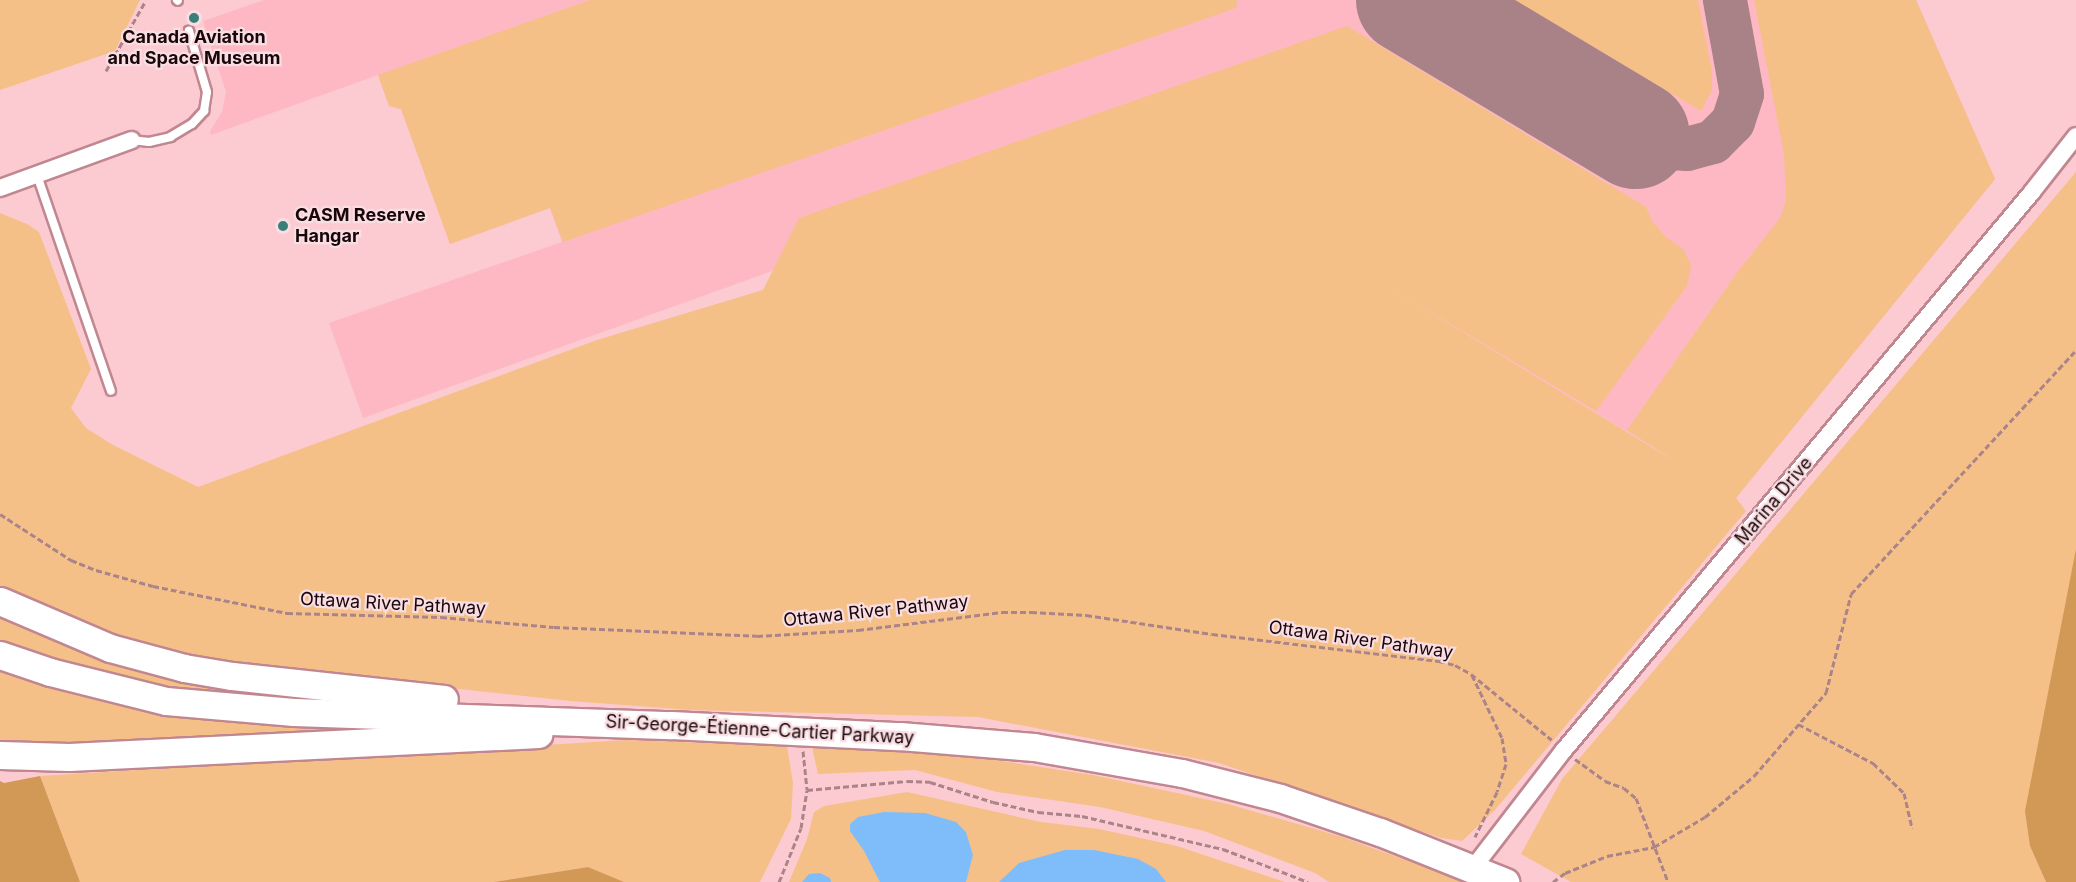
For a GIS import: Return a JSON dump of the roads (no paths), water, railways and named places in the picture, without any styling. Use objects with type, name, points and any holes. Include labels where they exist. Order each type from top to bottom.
[{"type":"main road","points":[[0,601],[110,648],[184,668],[232,676],[671,725]]},
{"type":"main road","name":"Sir-George-Étienne-Cartier Parkway","points":[[0,655],[50,672],[166,701],[294,712],[671,725],[1034,747],[1182,773],[1280,798],[1335,815],[1468,865],[1505,882]]},
{"type":"main road","points":[[0,755],[69,757],[349,745],[671,725]]},
{"type":"street","name":"Marina Drive","points":[[1468,865],[2003,228],[2076,136]]},
{"type":"street","points":[[0,188],[132,140]]},
{"type":"lane","points":[[132,140],[149,142],[170,137],[192,124],[204,111],[207,92],[205,81],[189,31]]},
{"type":"lane","points":[[37,174],[111,391]]},
{"type":"water","points":[[884,812],[925,813],[956,822],[966,832],[973,855],[966,882],[880,882],[864,851],[850,831],[850,824],[858,817]]},
{"type":"water","points":[[1065,850],[1094,850],[1138,859],[1156,869],[1166,882],[999,882],[1019,863]]},
{"type":"water","points":[[820,873],[830,878],[831,882],[802,882],[809,874]]},
{"type":"place","name":"Canada Aviation and Space Museum","points":[[194,18]]},
{"type":"place","name":"CASM Reserve Hangar","points":[[283,226]]}]
